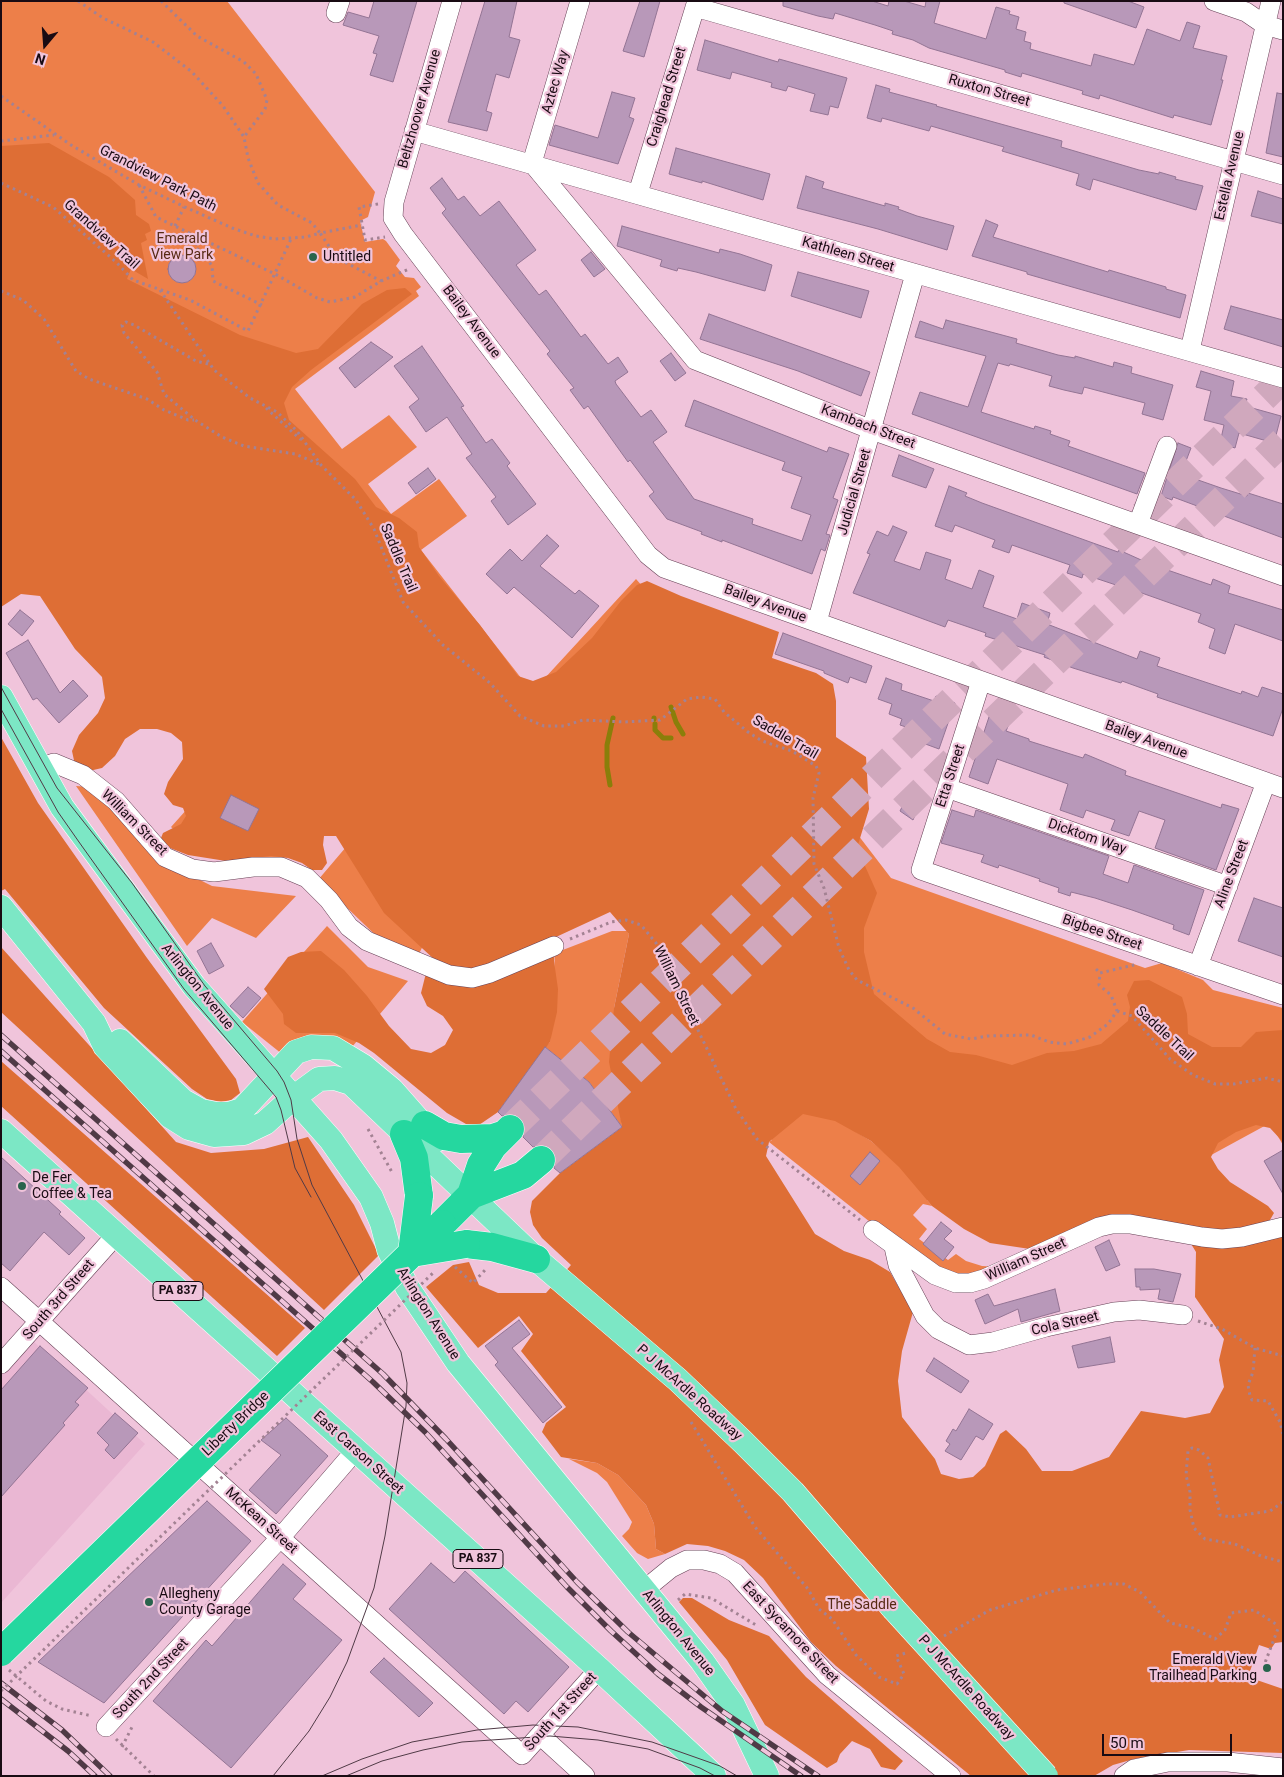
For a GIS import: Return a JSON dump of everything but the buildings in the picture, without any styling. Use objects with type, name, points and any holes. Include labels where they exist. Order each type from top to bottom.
[{"type":"highway","points":[[470,1195],[481,1165],[493,1146],[508,1131],[493,1138],[460,1139],[415,1130],[414,1158],[419,1196],[412,1254],[438,1247],[459,1254],[492,1247],[536,1259]]},
{"type":"highway","points":[[470,1195],[523,1175],[541,1160]]},
{"type":"highway","name":"Liberty Bridge","points":[[1,1652],[412,1254],[470,1195]]},
{"type":"main road","name":"Arlington Avenue","points":[[1,697],[62,807],[149,928],[266,1084],[293,1098],[331,1140],[371,1197],[382,1223],[389,1250],[408,1287],[458,1363],[702,1661],[733,1705],[767,1776]]},
{"type":"main road","points":[[1,907],[94,1023],[105,1046],[170,1116],[189,1128],[214,1136],[233,1135],[252,1130],[266,1123],[293,1098],[320,1079],[340,1078],[351,1083],[415,1130]]},
{"type":"main road","points":[[94,1023],[121,1042],[183,1101],[201,1111],[216,1114],[236,1112],[246,1106],[296,1052],[311,1047],[333,1048],[363,1066],[415,1130]]},
{"type":"main road","name":"P J McArdle Roadway","points":[[415,1130],[452,1161],[470,1195],[536,1259],[686,1388],[793,1492],[893,1608],[1046,1776]]},
{"type":"main road","name":"East Carson Street","points":[[1,1131],[599,1669],[714,1776]]},
{"type":"street","name":"Beltzhoover Avenue","points":[[397,218],[414,130],[452,1]]},
{"type":"street","name":"Aztec Way","points":[[532,163],[580,1]]},
{"type":"street","points":[[1214,1],[1246,12],[1274,27]]},
{"type":"street","name":"Estella Avenue","points":[[1190,350],[1234,162],[1274,27],[1271,1]]},
{"type":"street","name":"Ruxton Street","points":[[696,4],[1283,175]]},
{"type":"street","name":"Craighead Street","points":[[638,193],[696,4]]},
{"type":"street","name":"Kathleen Street","points":[[414,130],[1283,378]]},
{"type":"street","name":"Kambach Street","points":[[532,163],[695,360],[872,430],[1283,576]]},
{"type":"street","name":"Bailey Avenue","points":[[397,218],[424,261],[648,555],[664,568],[1275,785]]},
{"type":"street","name":"Judicial Street","points":[[817,622],[915,274]]},
{"type":"street","points":[[1138,524],[1167,446]]},
{"type":"street","name":"Etta Street","points":[[921,870],[981,681]]},
{"type":"street","name":"William Street","points":[[40,768],[54,763],[83,775],[116,801],[165,857],[192,869],[214,872],[253,867],[281,867],[307,878],[328,900],[349,927],[367,941],[450,975],[472,978],[490,973],[554,946]]},
{"type":"street","name":"Aline Street","points":[[1198,966],[1228,886],[1275,785]]},
{"type":"street","name":"Dicktom Way","points":[[947,788],[1228,886]]},
{"type":"street","name":"Bigbee Street","points":[[921,870],[1283,995]]},
{"type":"street","name":"William Street","points":[[873,1230],[894,1247],[945,1279],[956,1283],[970,1283],[984,1279],[1099,1227],[1112,1224],[1130,1224],[1202,1238],[1222,1239],[1242,1237],[1283,1227]]},
{"type":"street","name":"South 3rd Street","points":[[1,1364],[116,1235]]},
{"type":"street","name":"Cola Street","points":[[894,1247],[898,1265],[925,1316],[938,1329],[969,1345],[993,1342],[1046,1327],[1114,1312],[1139,1310],[1182,1315]]},
{"type":"street","name":"McKean Street","points":[[1,1287],[522,1755]]},
{"type":"street","name":"South 2nd Street","points":[[106,1727],[280,1538],[355,1451]]},
{"type":"street","name":"East Sycamore Street","points":[[644,1590],[687,1560],[704,1560],[720,1564],[735,1573],[782,1628],[827,1675],[951,1776]]},
{"type":"street","name":"South 1st Street","points":[[522,1755],[599,1669]]},
{"type":"street","points":[[540,1735],[585,1776]]},
{"type":"street","points":[[1124,1776],[1134,1769],[1168,1762],[1228,1762],[1283,1768]]},
{"type":"path","points":[[78,1],[103,18],[153,42],[192,72],[223,106],[244,137],[248,158],[258,183],[268,196],[278,205],[312,223],[337,258],[381,281]]},
{"type":"path","points":[[161,1],[197,36],[244,62],[256,74],[267,100],[266,109],[244,137]]},
{"type":"path","name":"Grandview Park Path","points":[[1,96],[54,134],[139,185],[232,228],[256,236],[274,239],[292,238],[362,225]]},
{"type":"path","points":[[1,141],[54,134]]},
{"type":"path","name":"Grandview Trail","points":[[1,183],[54,207],[116,262],[133,280],[190,300],[248,331],[262,304]]},
{"type":"path","points":[[139,185],[156,217],[275,274],[317,298],[330,302],[355,297],[381,281],[424,261]]},
{"type":"path","points":[[175,226],[184,207]]},
{"type":"path","points":[[360,207],[397,218],[365,240],[360,207]]},
{"type":"path","points":[[200,237],[195,247],[203,253],[212,266],[213,281],[262,304],[292,238]]},
{"type":"path","name":"Saddle Trail","points":[[160,290],[209,364],[250,398],[276,412],[305,440],[321,464],[356,500],[374,529],[403,602],[443,645],[490,683],[520,716],[544,726],[564,726],[583,720],[624,722],[660,720],[687,698],[708,698],[719,702],[724,712],[755,736],[792,751],[816,766],[818,772],[813,798],[814,864],[824,888],[839,948],[849,970],[857,980],[912,1008],[945,1034],[971,1040],[987,1036],[1025,1035],[1049,1042],[1067,1044],[1078,1042],[1090,1037],[1108,1024],[1117,1011]]},
{"type":"path","points":[[1,291],[23,300],[44,319],[76,371],[88,379],[147,399],[164,410],[188,420],[195,420]]},
{"type":"path","name":"Saddle Trail","points":[[209,364],[196,361],[134,325],[126,322],[122,325],[124,333],[156,372],[164,394],[195,420],[222,438],[244,446],[295,454],[321,464]]},
{"type":"path","name":"William Street","points":[[554,946],[611,922],[626,920],[641,925],[656,943],[736,1109],[757,1139],[873,1230]]},
{"type":"path","points":[[1096,970],[1100,973],[1146,962],[1152,950]]},
{"type":"path","name":"Saddle Trail","points":[[1100,973],[1099,985],[1111,995],[1117,1011]]},
{"type":"path","name":"Saddle Trail","points":[[1117,1011],[1132,1016],[1170,1059],[1193,1075],[1215,1084],[1234,1084],[1267,1078],[1283,1082]]},
{"type":"path","points":[[459,1254],[473,1283],[491,1264]]},
{"type":"path","points":[[1,1691],[438,1269]]},
{"type":"path","points":[[1182,1315],[1222,1329],[1255,1348],[1283,1356]]},
{"type":"path","points":[[1255,1348],[1253,1372],[1248,1385],[1250,1396],[1252,1400],[1268,1401],[1280,1422],[1283,1434]]},
{"type":"path","points":[[686,1388],[680,1399],[686,1414],[755,1527],[808,1589],[819,1609],[832,1619],[856,1654],[879,1677],[897,1684],[904,1674],[896,1656],[914,1651]]},
{"type":"path","points":[[1283,1502],[1270,1511],[1230,1516],[1220,1515],[1208,1458],[1200,1450],[1192,1448],[1188,1451],[1186,1476],[1190,1492],[1190,1510],[1194,1528],[1205,1539],[1235,1544],[1261,1556],[1283,1562]]},
{"type":"path","points":[[938,1639],[990,1610],[1057,1590],[1106,1584],[1124,1584],[1140,1592],[1170,1623],[1193,1628],[1215,1639],[1225,1630],[1231,1613],[1254,1610],[1281,1626],[1263,1668]]},
{"type":"path","points":[[667,1618],[680,1597],[685,1594],[711,1598],[758,1626],[782,1628]]},
{"type":"path","points":[[1,1663],[46,1701],[62,1709],[92,1716],[106,1727]]},
{"type":"path","points":[[122,1747],[154,1776]]},
{"type":"shaded area","points":[[31,1339],[145,1444],[1,1603],[1,1374]]},
{"type":"green space","name":"Emerald View Park","points":[[1,1],[227,1],[375,192],[368,217],[360,221],[365,242],[383,239],[386,241],[400,260],[396,266],[405,277],[414,278],[421,287],[416,291],[419,296],[295,389],[342,449],[389,415],[417,447],[368,484],[391,514],[439,479],[467,516],[421,550],[532,692],[636,579],[832,801],[891,878],[1145,968],[1162,963],[1203,980],[1213,990],[1283,1008],[1283,1145],[1270,1123],[1191,1166],[927,1200],[932,1206],[923,1204],[913,1215],[927,1229],[919,1239],[948,1260],[956,1254],[966,1261],[982,1266],[997,1267],[980,1275],[949,1275],[884,1233],[769,1142],[772,1140],[658,924],[470,849],[417,958],[389,948],[318,880],[414,767],[386,742],[274,868],[226,864],[355,716],[185,840],[171,827],[239,751],[1,461]],"holes":[[[927,1106],[886,1154],[871,1141],[856,1132]]]},
{"type":"green space","name":"The Saddle","points":[[49,143],[109,177],[135,200],[136,215],[149,224],[151,231],[145,234],[147,240],[141,243],[148,279],[131,269],[127,279],[240,335],[296,353],[318,349],[362,304],[387,290],[405,288],[412,294],[311,370],[292,387],[284,403],[289,420],[355,479],[376,507],[399,518],[417,532],[419,547],[439,576],[480,625],[518,676],[533,681],[556,672],[592,638],[621,601],[637,585],[647,581],[681,596],[779,632],[772,658],[816,673],[833,684],[836,701],[836,737],[866,757],[869,809],[857,848],[877,893],[864,928],[864,952],[874,994],[927,1039],[950,1052],[976,1055],[1012,1065],[1047,1053],[1074,1051],[1101,1044],[1128,1021],[1130,1007],[1127,995],[1134,981],[1149,980],[1182,997],[1187,1014],[1188,1034],[1212,1047],[1241,1047],[1256,1032],[1283,1030],[1283,1142],[1270,1128],[1256,1125],[1236,1132],[1218,1143],[1211,1157],[1218,1169],[1230,1182],[1268,1206],[1274,1213],[1267,1225],[1283,1236],[1283,1642],[1275,1643],[1271,1649],[1259,1645],[1248,1677],[1283,1689],[1283,1753],[1189,1750],[1134,1759],[1113,1765],[1094,1776],[971,1776],[836,1666],[811,1642],[763,1578],[744,1560],[725,1551],[708,1546],[687,1544],[665,1554],[656,1549],[654,1524],[646,1505],[618,1475],[597,1463],[561,1457],[542,1432],[546,1423],[566,1407],[521,1351],[533,1334],[519,1316],[478,1348],[426,1287],[453,1265],[469,1262],[479,1285],[498,1293],[546,1293],[571,1265],[542,1238],[533,1225],[530,1212],[532,1201],[560,1173],[622,1127],[609,1062],[614,1008],[629,934],[610,912],[556,937],[554,961],[558,989],[557,1012],[550,1042],[498,1112],[479,1125],[466,1124],[447,1113],[374,1053],[359,1043],[335,1033],[296,1033],[284,1024],[283,1014],[264,989],[288,957],[301,952],[321,951],[344,970],[367,996],[389,1026],[411,1049],[431,1053],[445,1045],[453,1030],[443,1016],[427,1006],[421,993],[426,973],[436,961],[384,913],[336,836],[324,836],[323,845],[327,863],[322,870],[312,870],[302,863],[288,858],[271,856],[226,861],[188,855],[170,848],[161,838],[163,833],[181,824],[186,816],[183,808],[173,805],[164,794],[168,782],[183,759],[182,742],[171,733],[157,729],[140,729],[125,739],[115,756],[102,768],[89,771],[75,765],[72,751],[79,735],[98,713],[105,698],[102,677],[75,649],[40,596],[21,594],[1,607],[1,146]],"holes":[[[803,1114],[835,1121],[871,1141],[899,1167],[932,1206],[964,1229],[990,1243],[1030,1249],[1129,1220],[1182,1229],[1196,1252],[1195,1297],[1224,1339],[1219,1360],[1224,1387],[1210,1413],[1185,1418],[1141,1411],[1109,1457],[1072,1471],[1042,1471],[1026,1449],[1006,1430],[1000,1434],[985,1466],[973,1477],[959,1479],[941,1474],[935,1459],[902,1417],[898,1381],[902,1351],[913,1312],[890,1272],[870,1260],[844,1251],[815,1234],[766,1156],[769,1142]]]},
{"type":"green space","points":[[1,737],[38,803],[147,958],[236,1079],[240,1093],[231,1100],[221,1102],[207,1099],[192,1089],[104,1008],[5,889],[1,891]]},
{"type":"green space","points":[[76,786],[91,787],[178,869],[212,886],[296,896],[256,938],[212,918],[187,946]]},
{"type":"green space","points":[[327,926],[368,967],[408,981],[346,1054],[287,1058],[242,1022]]},
{"type":"green space","points":[[612,931],[627,931],[629,934],[614,1008],[618,1097],[622,1127],[589,1082],[545,1047],[550,1042],[555,953]]},
{"type":"green space","points":[[1,947],[176,1142],[211,1153],[264,1149],[308,1137],[354,1205],[379,1255],[324,1310],[1,1012]]},
{"type":"green space","points":[[1,1061],[305,1328],[277,1356],[1,1106]]},
{"type":"green space","points":[[569,1459],[597,1463],[618,1475],[646,1505],[654,1524],[656,1549],[665,1554],[648,1559],[637,1553],[622,1536],[629,1529],[632,1522],[607,1482],[597,1473]]},
{"type":"green space","points":[[683,1598],[692,1598],[729,1620],[769,1636],[806,1677],[903,1761],[895,1770],[881,1767],[870,1749],[852,1741],[840,1754],[837,1762],[827,1768],[765,1725],[727,1660],[679,1602]]},
{"type":"waterway","points":[[671,707],[676,722],[683,734]]},
{"type":"waterway","points":[[610,785],[607,767],[607,745],[613,718]]},
{"type":"waterway","points":[[655,724],[655,730],[663,738],[671,738]]},
{"type":"tunnel","points":[[510,1129],[1283,379]]},
{"type":"tunnel","points":[[541,1160],[1283,441]]},
{"type":"tram line","points":[[1,687],[57,788],[132,883],[205,986],[277,1071],[284,1082],[291,1100],[297,1139],[312,1185],[401,1352],[407,1383],[406,1406],[385,1536],[374,1588],[347,1662],[330,1697],[309,1731],[273,1776]]},
{"type":"tram line","points":[[1,709],[58,812],[79,842],[184,989],[276,1097],[295,1168],[311,1197]]},
{"type":"tram line","points":[[322,1776],[362,1759],[412,1742],[477,1730],[533,1725],[578,1727],[652,1742],[720,1766],[737,1776]]},
{"type":"tram line","points":[[346,1776],[382,1761],[462,1742],[550,1736],[598,1740],[648,1749],[700,1768],[715,1776]]},
{"type":"railway","points":[[1,1035],[383,1374],[446,1439],[577,1582],[628,1632],[722,1711],[818,1776]]},
{"type":"railway","points":[[1,1051],[373,1382],[425,1432],[567,1587],[658,1674],[701,1707],[801,1776]]},
{"type":"railway","points":[[1,1683],[62,1730],[110,1776]]},
{"type":"railway","points":[[1,1699],[68,1751],[95,1776]]},
{"type":"place","name":"Untitled","points":[[313,257]]},
{"type":"place","name":"De Fer Coffee & Tea","points":[[22,1186]]},
{"type":"place","name":"Allegheny County Garage","points":[[149,1602]]},
{"type":"place","name":"Emerald View Trailhead Parking","points":[[1267,1668]]}]
